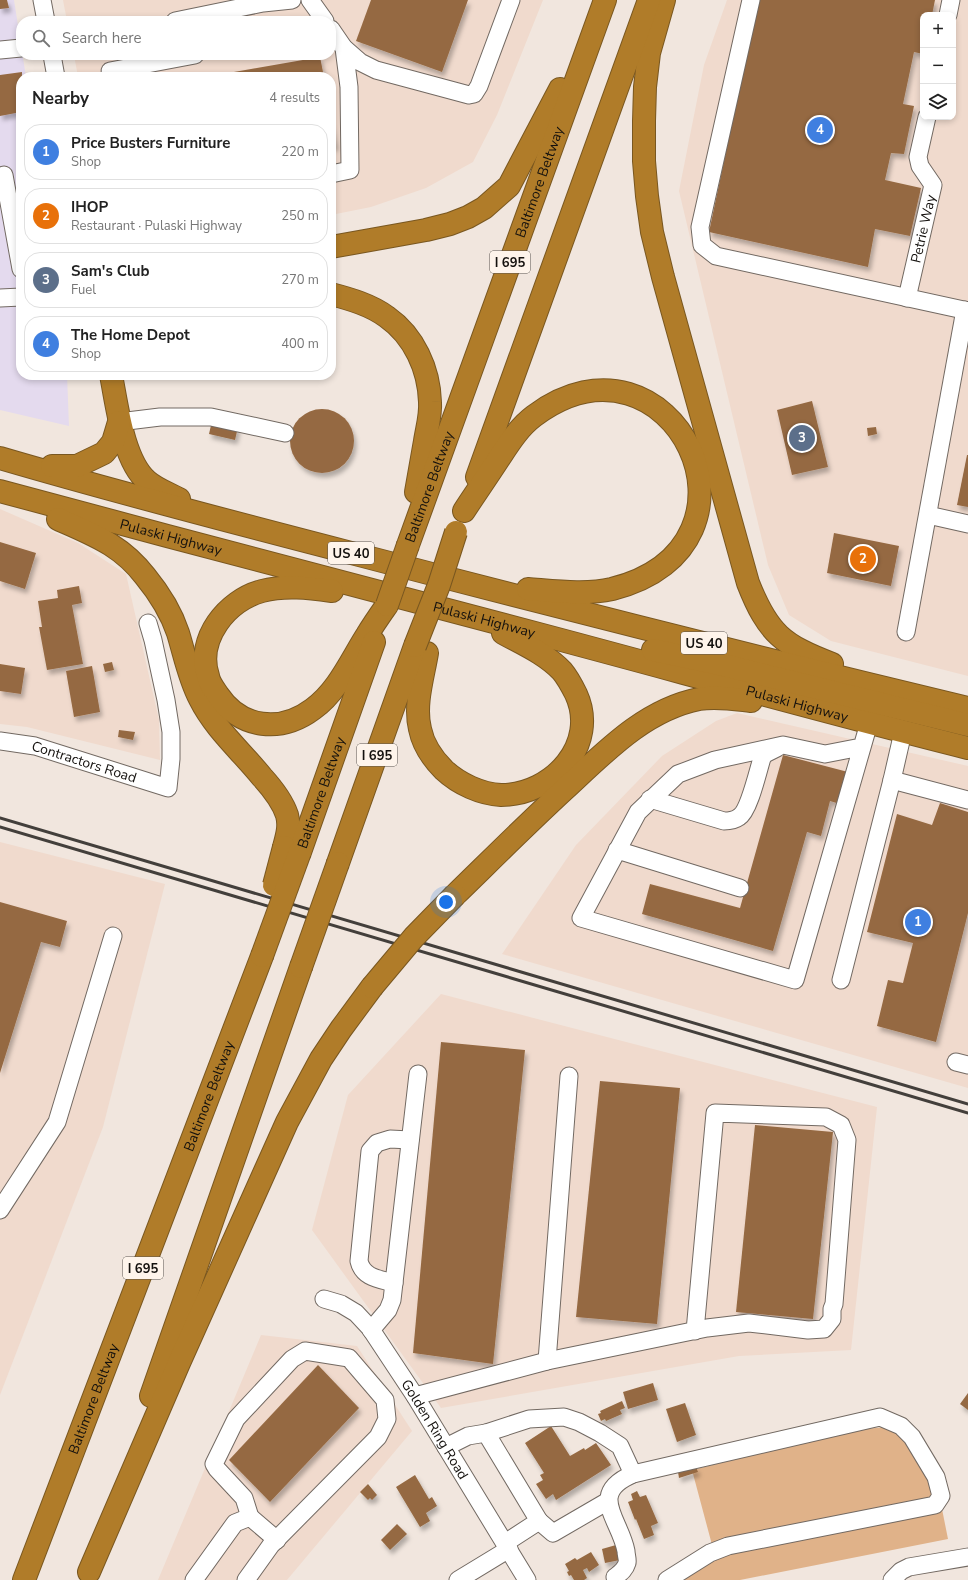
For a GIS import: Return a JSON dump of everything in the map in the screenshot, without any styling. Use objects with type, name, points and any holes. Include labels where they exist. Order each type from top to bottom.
[{"type":"highway","points":[[336,246],[426,230],[450,224],[479,211],[497,197],[509,186],[532,145],[605,0]]},
{"type":"highway","name":"Baltimore Beltway","points":[[24,1580],[248,992],[292,849],[371,636],[395,601],[411,531],[605,0]]},
{"type":"highway","name":"I 695","points":[[87,1576],[338,863],[421,650],[456,532],[649,0]]},
{"type":"highway","points":[[664,0],[649,53],[645,87],[644,161],[652,232],[663,277],[748,583],[763,617],[776,634],[788,644],[808,655],[902,692]]},
{"type":"highway","points":[[336,295],[352,300],[388,317],[408,336],[423,364],[428,381],[430,402],[411,531]]},
{"type":"highway","points":[[115,381],[119,422],[135,468],[147,481],[160,489],[224,520]]},
{"type":"highway","points":[[464,511],[518,431],[533,417],[547,407],[574,395],[591,391],[612,391],[633,395],[652,405],[670,418],[686,440],[694,456],[698,470],[699,498],[697,512],[685,543],[665,565],[649,575],[632,583],[611,589],[589,591],[479,587]]},
{"type":"highway","points":[[27,466],[77,466],[93,459],[104,453],[113,442],[119,422]]},
{"type":"highway","name":"US 40","points":[[0,458],[224,520],[479,587],[968,708]]},
{"type":"highway","points":[[0,492],[90,532],[122,551],[145,575],[165,604],[172,619],[188,672],[200,699],[211,718],[264,779],[283,805],[287,816],[292,849]]},
{"type":"highway","name":"Pulaski Highway","points":[[0,492],[256,560],[395,601],[468,615],[722,682],[847,718],[968,748]]},
{"type":"highway","points":[[371,636],[330,692],[314,708],[295,719],[277,724],[258,723],[246,719],[232,711],[213,688],[207,676],[206,658],[209,641],[218,622],[230,608],[250,595],[264,590],[290,587],[395,601]]},
{"type":"highway","points":[[421,650],[418,706],[419,728],[426,747],[439,765],[454,780],[478,790],[502,795],[527,791],[547,781],[564,767],[574,752],[580,737],[582,720],[580,704],[573,688],[562,672],[549,659],[468,615]]},
{"type":"highway","points":[[564,641],[656,650],[968,725]]},
{"type":"highway","points":[[87,1576],[182,1356],[287,1122],[321,1059],[341,1028],[372,987],[414,937],[542,810],[624,734],[663,711],[700,699],[728,698],[847,718]]},
{"type":"street","points":[[42,0],[45,16]]},
{"type":"street","points":[[193,16],[214,6],[292,0]]},
{"type":"street","points":[[310,0],[321,16]]},
{"type":"street","points":[[336,36],[344,48],[360,62],[376,70],[469,95],[474,94],[479,86],[511,0]]},
{"type":"street","points":[[751,0],[700,227],[702,245],[716,256],[967,311],[906,632]]},
{"type":"street","points":[[949,12],[951,0]]},
{"type":"street","points":[[0,50],[16,48]]},
{"type":"street","points":[[336,173],[350,170],[349,87],[344,48]]},
{"type":"street","points":[[53,60],[55,72]]},
{"type":"street","points":[[110,71],[169,60]]},
{"type":"street","name":"Petrie Way","points":[[907,298],[933,185],[920,166],[918,157],[926,120]]},
{"type":"street","points":[[4,175],[16,241]]},
{"type":"street","points":[[0,298],[16,297]]},
{"type":"street","points":[[119,422],[160,417],[210,417],[285,434]]},
{"type":"street","points":[[928,515],[968,524]]},
{"type":"street","name":"Contractors Road","points":[[0,741],[35,746],[168,788],[171,758],[171,732],[166,700],[148,623]]},
{"type":"street","points":[[861,746],[825,754],[783,745],[716,760],[678,774],[638,812],[581,918],[795,980],[868,723]]},
{"type":"street","points":[[841,980],[903,732]]},
{"type":"street","points":[[650,799],[724,821],[733,820],[739,817],[746,810],[762,758],[765,754],[783,745]]},
{"type":"street","points":[[892,780],[968,800]]},
{"type":"street","points":[[617,850],[740,888]]},
{"type":"street","points":[[0,1210],[57,1122],[113,936]]},
{"type":"street","points":[[371,1330],[388,1310],[392,1300],[418,1074]]},
{"type":"street","points":[[547,1361],[569,1076]]},
{"type":"street","points":[[415,1396],[547,1361],[695,1331],[749,1323],[808,1330],[824,1329],[832,1320],[847,1140],[841,1125],[826,1117],[715,1113],[695,1331]]},
{"type":"street","points":[[394,1283],[369,1276],[361,1268],[359,1260],[370,1151],[377,1143],[390,1139],[410,1140]]},
{"type":"street","name":"Golden Ring Road","points":[[324,1299],[341,1304],[356,1313],[371,1330],[415,1396],[527,1580]]},
{"type":"street","points":[[246,1580],[277,1540],[378,1437],[387,1419],[385,1400],[349,1358],[305,1351],[292,1359],[236,1419],[214,1464],[244,1498],[250,1517],[277,1540]]},
{"type":"street","points":[[446,1447],[468,1436],[486,1433],[530,1419],[564,1417],[600,1433],[620,1446],[633,1474]]},
{"type":"street","points":[[615,1579],[624,1570],[627,1562],[624,1543],[612,1516],[608,1501],[612,1487],[624,1478],[633,1474],[880,1417],[901,1426],[912,1437],[930,1465],[939,1486],[941,1496],[935,1505],[728,1546],[710,1553],[666,1580]]},
{"type":"street","points":[[486,1433],[539,1521],[553,1533],[608,1501]]},
{"type":"street","points":[[194,1580],[235,1523],[250,1517]]},
{"type":"street","points":[[458,1580],[507,1546],[539,1521]]},
{"type":"street","points":[[892,1580],[901,1571],[909,1567],[968,1557]]},
{"type":"shaded area","points":[[0,0],[14,0],[16,16],[16,60],[23,60],[25,72],[16,72],[16,380],[67,380],[69,426],[0,410]]},
{"type":"shaded area","points":[[63,0],[543,0],[497,115],[473,162],[426,188],[371,207],[336,214],[336,72],[77,72],[75,60],[336,60],[336,16],[66,16]]},
{"type":"shaded area","points":[[727,0],[968,0],[968,676],[831,641],[789,615],[768,565],[679,191],[704,65]]},
{"type":"shaded area","points":[[0,509],[78,543],[126,574],[159,720],[160,760],[27,727],[0,724]]},
{"type":"shaded area","points":[[737,713],[968,766],[968,1088],[502,954],[576,845],[662,756],[716,721]]},
{"type":"shaded area","points":[[0,842],[165,884],[103,1127],[0,1395]]},
{"type":"shaded area","points":[[441,994],[877,1107],[851,1350],[739,1356],[441,1408],[312,1230],[348,1095]]},
{"type":"shaded area","points":[[261,1335],[357,1346],[412,1431],[287,1580],[158,1580]]},
{"type":"shaded area","points":[[886,1427],[900,1434],[930,1484],[942,1509],[948,1539],[740,1580],[677,1580],[715,1556],[692,1470],[854,1430]]},
{"type":"building","points":[[0,0],[7,0],[9,8],[0,9]]},
{"type":"building","points":[[371,0],[468,0],[442,72],[356,41]]},
{"type":"building","points":[[758,0],[935,0],[933,12],[920,12],[920,53],[914,52],[903,104],[914,106],[904,154],[891,153],[885,180],[921,188],[910,236],[875,229],[868,267],[709,232]]},
{"type":"building","points":[[303,60],[321,60],[323,72],[234,72]]},
{"type":"building","points":[[16,73],[16,113],[0,116],[0,75]]},
{"type":"building","points":[[812,401],[828,467],[792,475],[777,410]]},
{"type":"building","points":[[316,409],[328,409],[345,418],[352,429],[354,441],[352,453],[345,464],[328,473],[316,473],[304,468],[295,459],[290,447],[290,435],[295,423],[304,414]]},
{"type":"building","points":[[212,421],[238,427],[235,440],[209,434]]},
{"type":"building","points":[[876,427],[877,434],[868,436],[867,428]]},
{"type":"building","points":[[968,455],[968,507],[957,505]]},
{"type":"building","points":[[834,533],[899,546],[891,586],[827,573]]},
{"type":"building","points":[[0,542],[36,553],[25,589],[0,581]]},
{"type":"building","points":[[79,586],[82,603],[72,605],[83,664],[47,670],[39,627],[42,627],[38,601],[58,598],[57,590]]},
{"type":"building","points":[[112,662],[114,670],[105,672],[103,664]]},
{"type":"building","points":[[0,664],[25,668],[21,694],[0,691]]},
{"type":"building","points":[[92,666],[100,712],[74,717],[66,671]]},
{"type":"building","points":[[119,730],[135,732],[133,740],[118,737]]},
{"type":"building","points":[[783,755],[848,772],[840,804],[830,801],[821,836],[807,832],[773,951],[642,914],[650,884],[740,908]]},
{"type":"building","points":[[940,803],[968,812],[968,913],[936,1042],[877,1026],[888,980],[903,983],[913,943],[867,932],[897,814],[932,825]]},
{"type":"building","points":[[0,902],[67,921],[60,947],[41,942],[0,1073]]},
{"type":"building","points":[[441,1042],[525,1050],[493,1364],[413,1353]]},
{"type":"building","points":[[600,1081],[680,1088],[657,1324],[576,1317]]},
{"type":"building","points":[[755,1125],[833,1132],[813,1319],[736,1312]]},
{"type":"building","points":[[318,1365],[359,1408],[270,1502],[229,1460]]},
{"type":"building","points":[[653,1383],[658,1400],[628,1409],[623,1392]]},
{"type":"building","points":[[968,1393],[968,1410],[960,1404]]},
{"type":"building","points":[[622,1401],[625,1408],[620,1410],[622,1414],[606,1421],[605,1419],[601,1421],[598,1414],[601,1413],[600,1411]]},
{"type":"building","points":[[685,1403],[696,1435],[677,1442],[666,1409]]},
{"type":"building","points":[[551,1426],[570,1456],[584,1448],[585,1450],[596,1443],[611,1465],[556,1500],[553,1494],[546,1499],[536,1484],[543,1480],[540,1475],[544,1473],[525,1443]]},
{"type":"building","points":[[696,1467],[698,1472],[679,1478],[678,1472]]},
{"type":"building","points":[[415,1475],[429,1499],[432,1497],[437,1506],[426,1513],[430,1521],[420,1527],[396,1487]]},
{"type":"building","points":[[368,1484],[377,1495],[372,1500],[370,1498],[368,1500],[360,1492]]},
{"type":"building","points":[[637,1491],[640,1497],[646,1495],[658,1523],[651,1526],[654,1535],[644,1539],[628,1502],[633,1500],[631,1494]]},
{"type":"building","points":[[397,1524],[407,1534],[390,1550],[381,1540]]},
{"type":"building","points":[[616,1545],[620,1560],[605,1563],[602,1549]]},
{"type":"building","points":[[591,1552],[599,1565],[589,1572],[587,1568],[583,1570],[587,1578],[584,1580],[574,1580],[571,1575],[569,1576],[567,1572],[569,1571],[565,1564],[575,1558],[577,1560]]},
{"type":"railway","points":[[0,818],[968,1104]]},
{"type":"railway","points":[[0,827],[968,1113]]},
{"type":"place","name":"The Home Depot","points":[[820,130]]},
{"type":"place","name":"Sam's Club","points":[[802,438]]},
{"type":"place","name":"IHOP","points":[[863,559]]},
{"type":"place","name":"Price Busters Furniture","points":[[918,922]]}]
